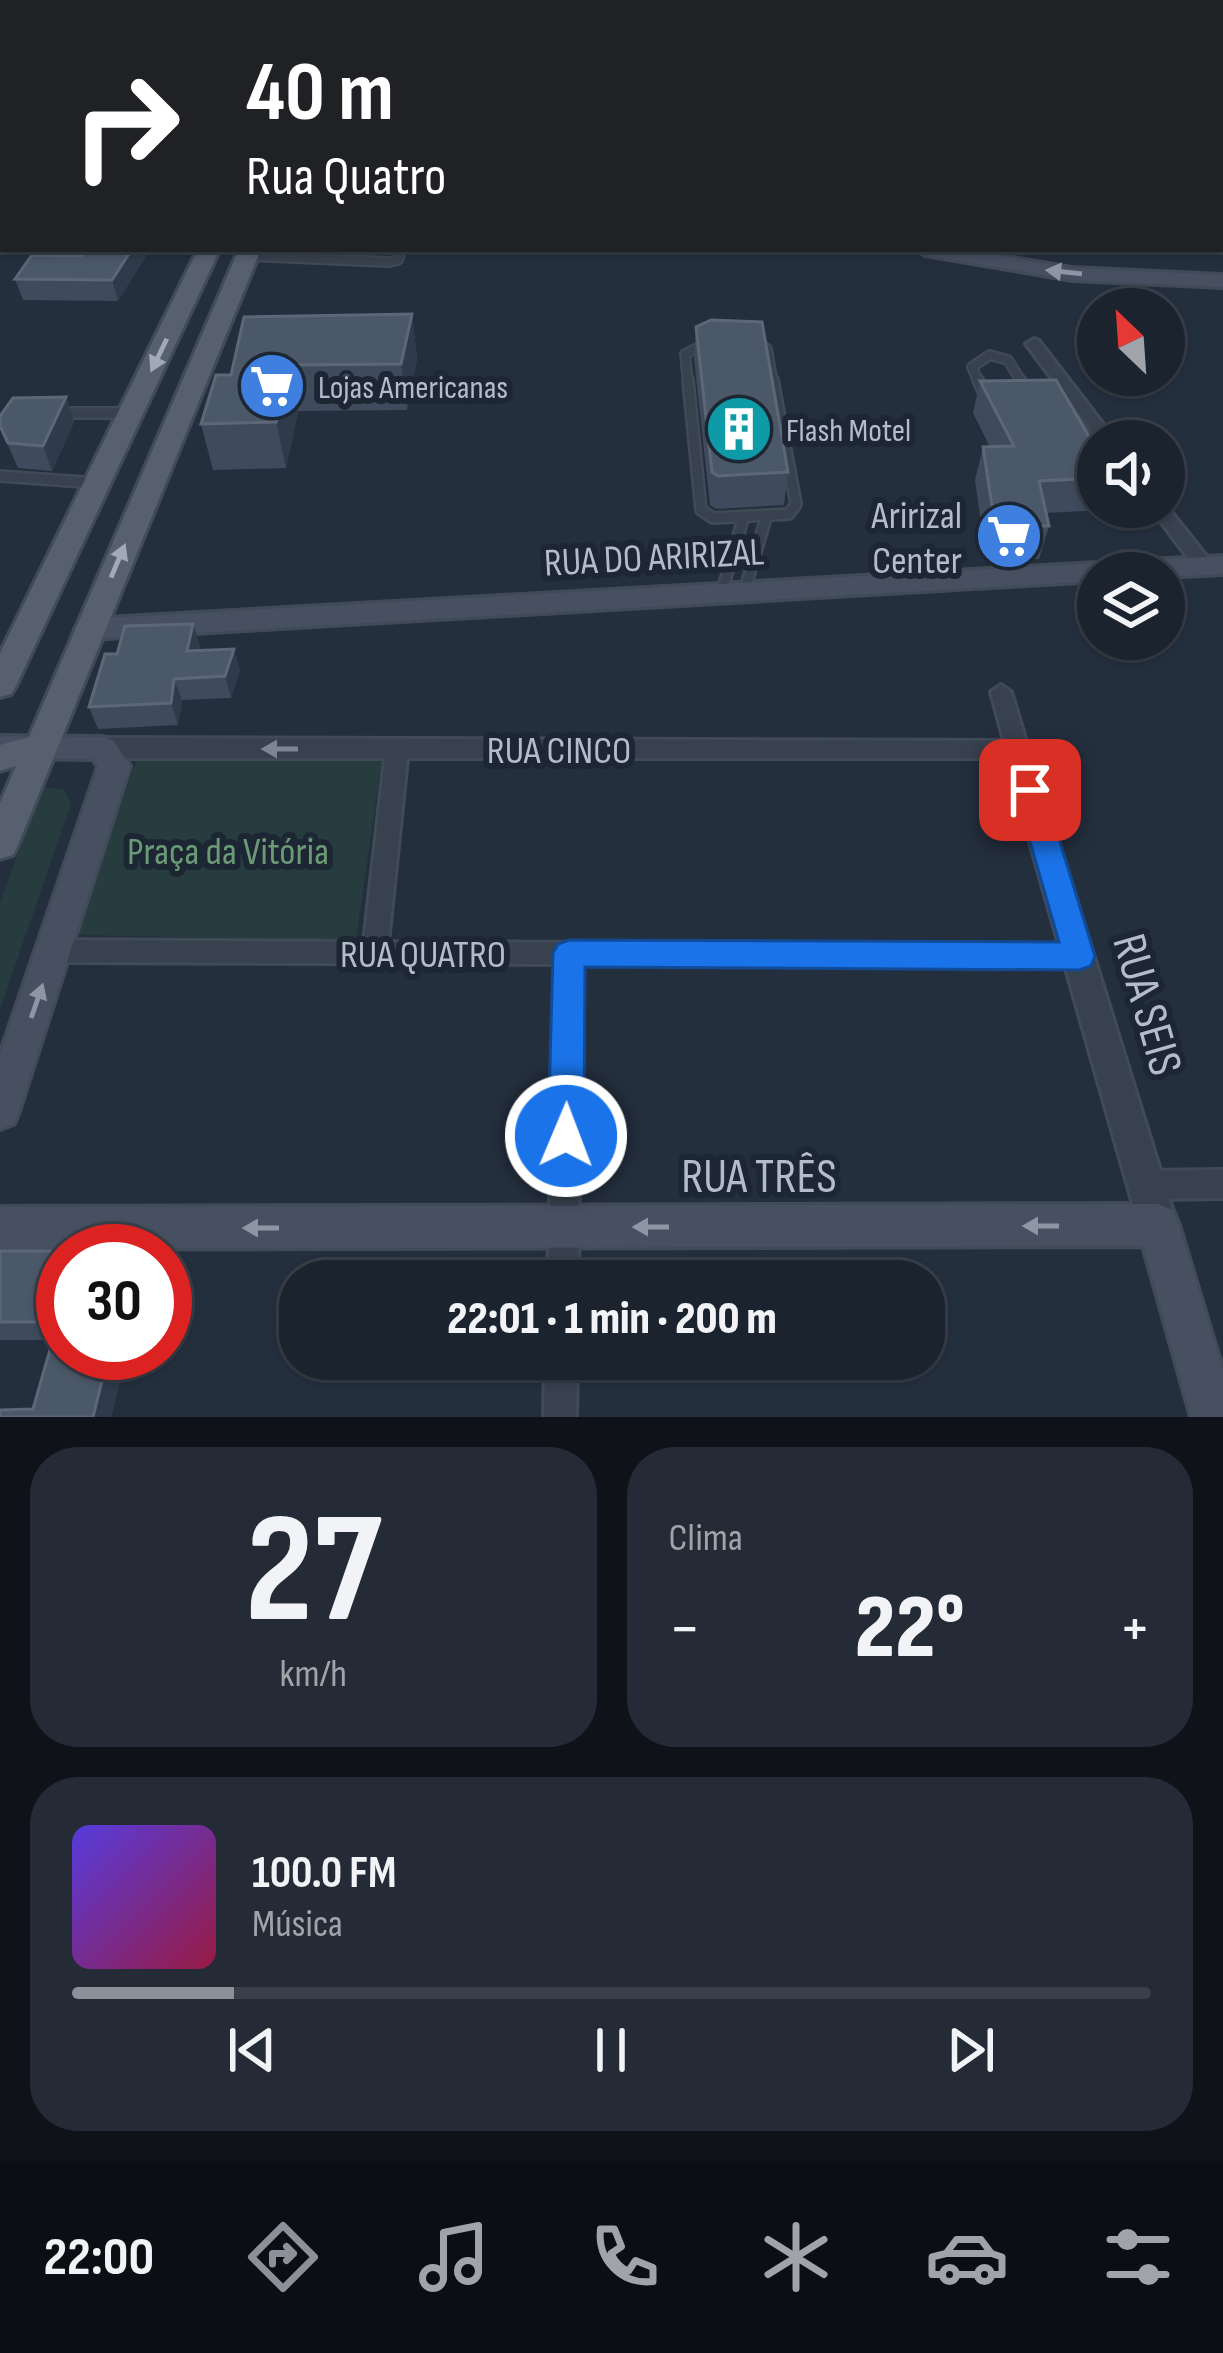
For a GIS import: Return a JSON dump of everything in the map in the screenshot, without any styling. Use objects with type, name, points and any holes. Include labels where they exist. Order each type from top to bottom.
[{"type":"main road","points":[[0,686],[208,252]]},
{"type":"main road","points":[[0,844],[248,252]]},
{"type":"main road","points":[[978,254],[1072,274],[1223,281]]},
{"type":"main road","name":"RUA DO ARIRIZAL","points":[[89,629],[1214,565]]},
{"type":"main road","points":[[0,758],[39,746]]},
{"type":"main road","points":[[0,747],[102,748],[114,766],[0,1112]]},
{"type":"main road","name":"RUA TRÊS","points":[[0,1228],[564,1227],[1152,1205]]},
{"type":"main road","name":"RUA SEIS","points":[[1152,1205],[1214,1417]]},
{"type":"street","points":[[1034,344],[1092,420]]},
{"type":"street","points":[[1179,528],[1214,565]]},
{"type":"street","name":"RUA SEIS","points":[[1000,692],[1152,1205]]},
{"type":"street","name":"RUA CINCO","points":[[102,748],[1017,748]]},
{"type":"street","points":[[375,952],[397,750]]},
{"type":"street","name":"RUA QUATRO","points":[[54,951],[1079,956]]},
{"type":"street","points":[[563,1260],[569,953]]},
{"type":"street","points":[[1152,1205],[1223,1184]]},
{"type":"street","points":[[560,1417],[561,1380]]},
{"type":"lane","points":[[248,252],[388,262],[398,260],[401,252]]},
{"type":"lane","points":[[707,343],[761,344],[769,353],[796,508],[766,518],[713,518],[698,505],[685,354],[707,343]]},
{"type":"lane","points":[[989,404],[972,367],[981,357],[998,355],[1008,360],[1036,404]]},
{"type":"lane","points":[[1056,402],[1077,400]]},
{"type":"lane","points":[[42,413],[130,413]]},
{"type":"lane","points":[[0,476],[97,483]]},
{"type":"lane","points":[[734,590],[764,536],[766,518]]},
{"type":"lane","points":[[734,590],[743,519]]},
{"type":"green space","name":"Praça da Vitória","points":[[382,759],[356,940],[75,935],[136,761]]},
{"type":"green space","points":[[42,787],[64,790],[71,804],[0,1009],[0,903]]},
{"type":"building","points":[[83,252],[130,252],[112,280],[15,279],[32,255],[82,256]]},
{"type":"building","points":[[412,314],[401,364],[289,365],[276,422],[201,424],[216,375],[231,375],[244,317]]},
{"type":"building","name":"Flash Motel","points":[[711,320],[762,322],[788,472],[718,476],[712,472],[696,327]]},
{"type":"building","points":[[1056,380],[1079,420],[1077,479],[1039,481],[1049,526],[995,525],[983,447],[1014,446],[980,381]]},
{"type":"building","points":[[66,397],[43,446],[8,443],[0,416],[13,398]]},
{"type":"building","points":[[193,624],[187,651],[234,649],[225,676],[174,679],[171,703],[89,707],[105,654],[117,654],[125,626]]},
{"type":"building","points":[[0,1251],[36,1251],[36,1322],[0,1322]]},
{"type":"building","points":[[41,1380],[102,1380],[93,1417],[0,1417],[0,1410],[33,1409]]},
{"type":"place","name":"Lojas Americanas","points":[[272,386]]},
{"type":"place","name":"Flash Motel","points":[[739,429]]},
{"type":"place","name":"Aririzal Center","points":[[1009,536]]},
{"type":"route","points":[[566,1136],[569,953],[1079,956],[1030,790]]}]
